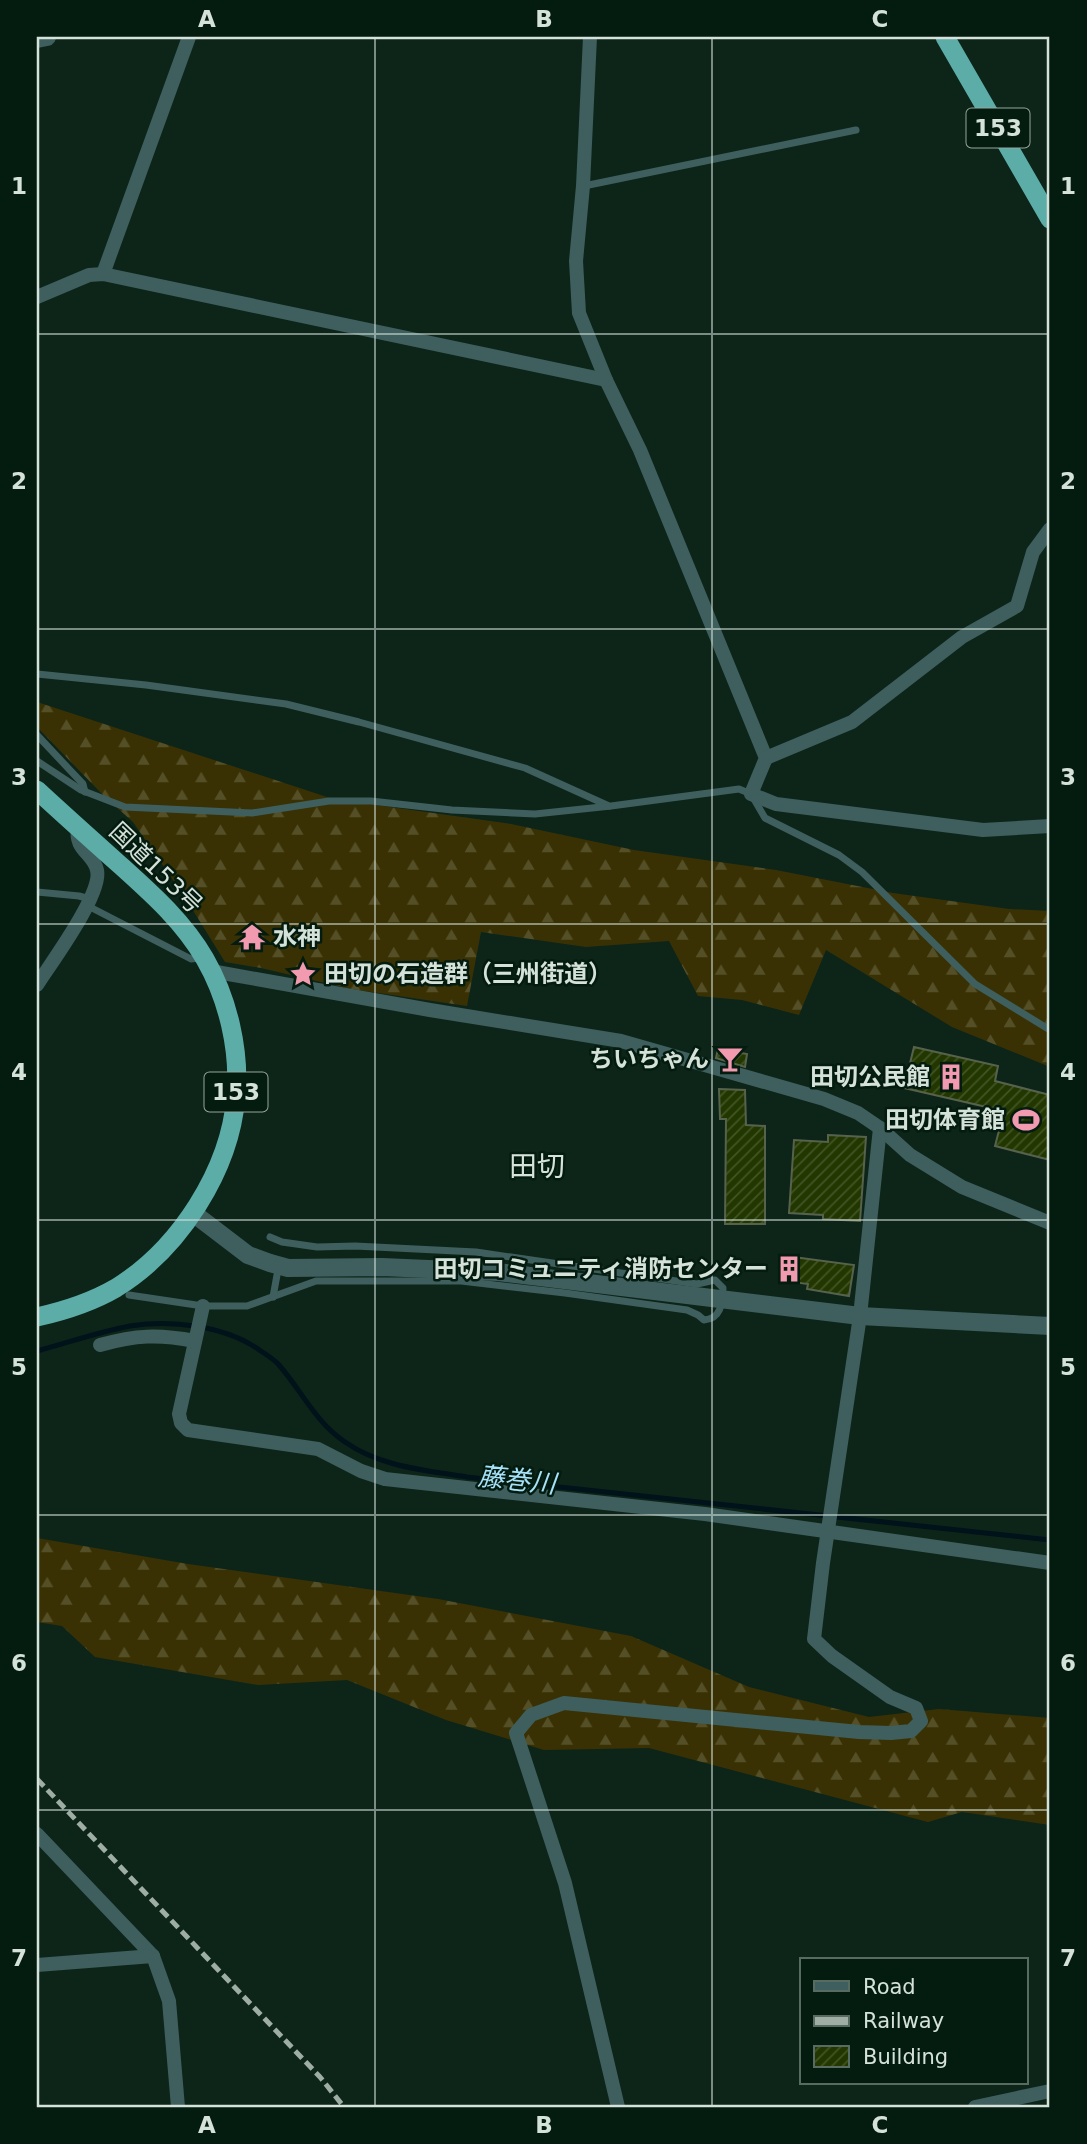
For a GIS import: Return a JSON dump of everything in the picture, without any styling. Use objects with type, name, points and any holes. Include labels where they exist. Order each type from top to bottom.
[{"type":"highway","name":"153","points":[[945,37],[1050,219]]},
{"type":"highway","name":"国道153号","points":[[37,790],[156,897],[193,940],[208,964],[224,1004],[235,1047],[236,1098],[220,1160],[210,1184],[193,1213],[168,1245],[116,1287],[85,1303],[37,1317]]},
{"type":"street","points":[[37,39],[47,37]]},
{"type":"street","points":[[103,274],[189,37]]},
{"type":"street","points":[[590,37],[583,186],[576,261],[579,313],[606,380],[640,450],[766,758]]},
{"type":"street","points":[[37,297],[89,275],[103,274],[606,380]]},
{"type":"street","points":[[1050,528],[1032,552],[1017,606],[962,637],[852,722],[766,758],[751,794],[776,804],[983,830],[1050,826]]},
{"type":"street","points":[[37,985],[89,903],[99,874],[78,841],[78,827]]},
{"type":"street","points":[[208,964],[430,1010],[621,1041],[824,1099],[858,1113],[880,1128],[910,1155],[962,1186],[1050,1223]]},
{"type":"street","points":[[618,2107],[565,1883],[516,1733],[531,1715],[564,1703],[859,1732],[911,1731],[921,1721],[916,1708],[890,1697],[832,1656],[814,1639],[822,1563],[860,1316],[880,1128]]},
{"type":"street","points":[[193,1213],[248,1255],[288,1268],[382,1266],[498,1272],[860,1316],[1050,1326]]},
{"type":"street","points":[[202,1312],[179,1414],[181,1423],[188,1430],[318,1449],[361,1471],[385,1479],[705,1514],[1050,1563]]},
{"type":"street","points":[[100,1345],[131,1337],[166,1335],[195,1338]]},
{"type":"street","points":[[37,1834],[153,1956],[169,2001],[178,2107]]},
{"type":"street","points":[[37,1965],[153,1956]]},
{"type":"street","points":[[975,2107],[1050,2091]]},
{"type":"lane","points":[[583,186],[856,130]]},
{"type":"lane","points":[[37,674],[146,685],[286,704],[525,768],[611,806]]},
{"type":"lane","points":[[37,735],[83,784],[85,792]]},
{"type":"lane","points":[[37,761],[85,792],[125,807],[252,813],[329,801],[371,801],[452,810],[535,814],[739,789],[751,794],[765,818],[839,855],[862,872],[975,984],[1050,1030]]},
{"type":"lane","points":[[37,892],[79,896],[191,959],[208,964]]},
{"type":"lane","points":[[129,1295],[202,1312],[247,1306],[316,1281],[461,1281],[677,1309],[698,1315],[704,1320],[710,1320],[720,1311],[723,1300],[723,1288],[715,1280],[697,1284],[476,1252],[355,1246],[317,1247],[282,1242],[270,1237]]},
{"type":"lane","points":[[281,1251],[282,1242]]},
{"type":"lane","points":[[273,1297],[277,1275]]},
{"type":"green space","points":[[37,702],[333,799],[511,824],[634,850],[776,870],[893,893],[1009,909],[1050,911],[1050,1067],[952,1027],[826,950],[799,1015],[742,1000],[698,996],[669,941],[586,947],[481,932],[467,1006],[351,989],[225,962],[133,822],[37,727]]},
{"type":"green space","points":[[37,1538],[188,1564],[438,1599],[631,1636],[749,1687],[869,1717],[939,1709],[1050,1718],[1050,1825],[962,1812],[928,1822],[649,1748],[544,1750],[446,1720],[347,1680],[258,1685],[95,1657],[62,1626],[37,1622]]},
{"type":"building","points":[[914,1047],[998,1066],[995,1081],[1050,1095],[1050,1160],[995,1146],[1004,1111],[904,1088]]},
{"type":"building","points":[[718,1049],[747,1054],[745,1067],[716,1058]]},
{"type":"building","points":[[719,1089],[745,1090],[746,1125],[765,1126],[765,1224],[725,1224],[726,1119],[720,1119]]},
{"type":"building","points":[[828,1135],[866,1137],[860,1221],[823,1219],[823,1215],[789,1213],[794,1140],[828,1142]]},
{"type":"building","points":[[786,1256],[854,1265],[849,1296],[807,1289],[808,1284],[785,1281]]},
{"type":"waterway","name":"藤巻川","points":[[37,1351],[130,1326],[196,1326],[229,1334],[275,1361],[317,1416],[335,1434],[373,1457],[403,1466],[467,1477],[1050,1540]]},
{"type":"railway","points":[[37,1779],[320,2077],[344,2107]]},
{"type":"place","name":"水神","points":[[252,937]]},
{"type":"place","name":"田切の石造群（三州街道）","points":[[303,974]]},
{"type":"place","name":"ちいちゃん","points":[[730,1059]]},
{"type":"place","name":"田切公民館","points":[[951,1077]]},
{"type":"place","name":"田切体育館","points":[[1026,1120]]},
{"type":"place","name":"田切コミュニティ消防センター","points":[[789,1269]]},
{"type":"district","name":"田切","points":[[537,1166]]}]
